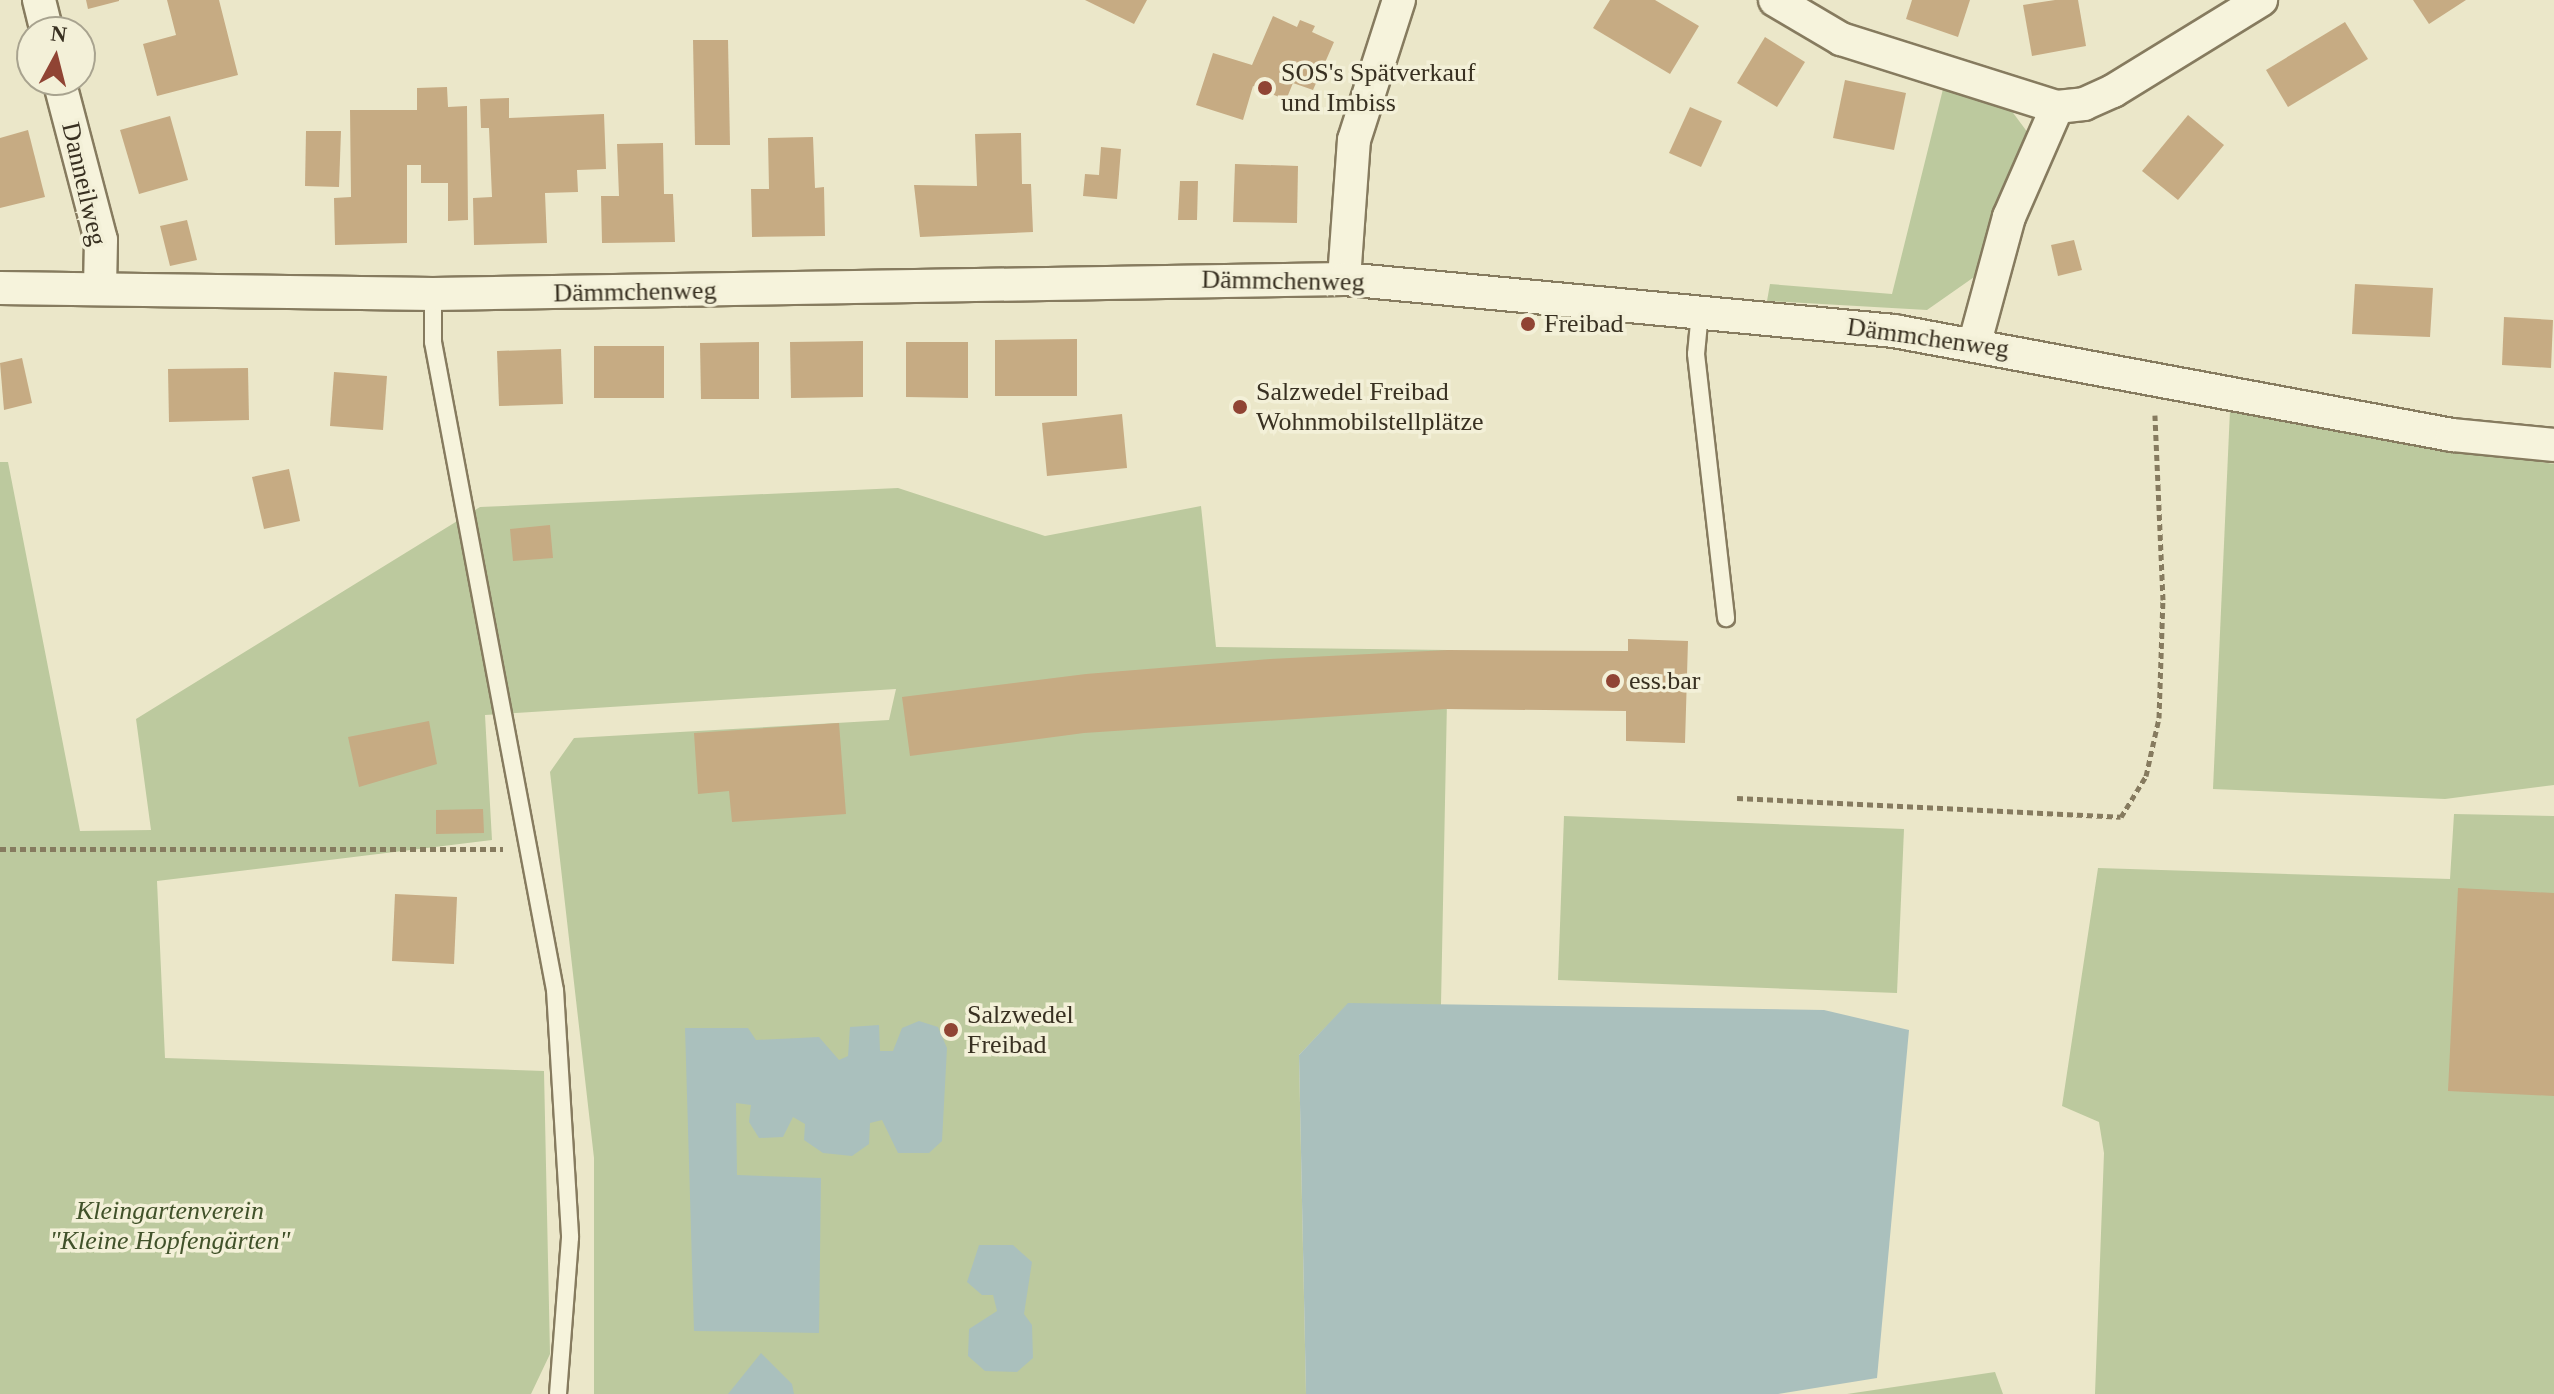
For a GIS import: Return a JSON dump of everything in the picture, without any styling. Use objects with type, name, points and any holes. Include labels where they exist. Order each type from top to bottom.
[{"type":"street","points":[[1344,279],[1354,140],[1399,0]]},
{"type":"street","points":[[1775,0],[1841,39],[2057,107],[2084,104],[2113,91],[2261,0]]},
{"type":"street","name":"Danneilweg","points":[[63,96],[101,240],[100,289]]},
{"type":"street","points":[[1975,342],[2009,217],[2057,107]]},
{"type":"street","name":"Dämmchenweg","points":[[0,288],[433,294],[1344,279],[1700,312],[1975,342],[2452,435],[2554,445]]},
{"type":"lane","points":[[433,294],[433,342],[555,990],[570,1238],[558,1394]]},
{"type":"lane","points":[[1700,312],[1696,354],[1726,618]]},
{"type":"path","points":[[1737,798],[2121,817],[2146,776],[2159,718],[2163,600],[2155,415],[2163,378]]},
{"type":"path","points":[[0,849],[528,849]]},
{"type":"green space","points":[[1943,89],[2008,106],[2028,133],[1977,275],[1927,310],[1767,301],[1770,284],[1892,294]]},
{"type":"green space","points":[[2230,410],[2554,464],[2554,785],[2445,799],[2213,789]]},
{"type":"green space","name":"Kleingartenverein \"Kleine Hopfengärten\"","points":[[0,462],[8,462],[80,831],[151,830],[136,719],[480,507],[898,488],[1045,536],[1201,506],[1216,647],[1448,650],[1441,1005],[1348,1004],[1299,1055],[1306,1394],[594,1394],[594,1158],[550,772],[574,738],[889,720],[896,689],[485,715],[492,840],[157,881],[165,1058],[544,1071],[550,1354],[531,1394],[0,1394]]},
{"type":"green space","points":[[2454,814],[2554,816],[2554,1394],[2095,1394],[2104,1153],[2099,1122],[2062,1106],[2098,868],[2450,879]]},
{"type":"green space","points":[[1564,816],[1904,829],[1897,993],[1558,980]]},
{"type":"green space","points":[[1995,1372],[2003,1394],[1847,1394]]},
{"type":"water","points":[[1348,1003],[1824,1010],[1909,1030],[1877,1378],[1778,1394],[1306,1394],[1299,1055]]},
{"type":"water","points":[[919,1021],[938,1027],[947,1048],[942,1141],[929,1153],[898,1153],[882,1120],[870,1123],[869,1144],[852,1156],[823,1153],[804,1140],[805,1124],[793,1117],[783,1137],[759,1138],[749,1122],[751,1105],[736,1103],[737,1175],[821,1178],[819,1333],[694,1331],[685,1028],[748,1028],[756,1040],[819,1037],[839,1060],[848,1056],[850,1027],[879,1025],[880,1051],[893,1051],[902,1028]]},
{"type":"water","points":[[979,1245],[1013,1245],[1032,1262],[1024,1314],[1032,1325],[1033,1358],[1017,1372],[985,1371],[968,1356],[969,1329],[997,1311],[993,1295],[982,1295],[967,1282]]},
{"type":"water","points":[[761,1353],[792,1384],[794,1394],[728,1394]]},
{"type":"building","points":[[86,0],[119,0],[119,1],[88,9]]},
{"type":"building","points":[[167,0],[219,0],[238,75],[157,96],[143,44],[176,35]]},
{"type":"building","points":[[1085,0],[1147,0],[1134,24]]},
{"type":"building","points":[[1610,0],[1655,0],[1699,26],[1670,74],[1593,28]]},
{"type":"building","points":[[1912,0],[1970,0],[1958,37],[1906,19]]},
{"type":"building","points":[[2078,0],[2086,46],[2032,56],[2023,5]]},
{"type":"building","points":[[2413,0],[2466,0],[2429,24]]},
{"type":"building","points":[[1273,16],[1297,27],[1300,20],[1315,26],[1312,32],[1334,42],[1313,90],[1293,83],[1286,100],[1253,86],[1243,120],[1196,105],[1213,53],[1252,65]]},
{"type":"building","points":[[2345,22],[2368,59],[2288,107],[2266,70]]},
{"type":"building","points":[[1765,37],[1805,62],[1777,107],[1737,83]]},
{"type":"building","points":[[693,40],[728,40],[730,145],[695,145]]},
{"type":"building","points":[[1845,80],[1906,93],[1894,150],[1833,138]]},
{"type":"building","points":[[447,87],[448,107],[467,106],[468,220],[448,221],[448,183],[421,183],[421,165],[407,165],[407,243],[335,245],[334,198],[351,197],[350,110],[417,110],[417,88]]},
{"type":"building","points":[[509,98],[509,118],[604,114],[606,169],[577,170],[578,192],[545,193],[547,243],[474,245],[473,198],[492,197],[489,128],[481,128],[480,99]]},
{"type":"building","points":[[1690,107],[1722,121],[1701,167],[1669,153]]},
{"type":"building","points":[[2188,115],[2224,145],[2178,200],[2142,171]]},
{"type":"building","points":[[170,116],[188,180],[139,194],[120,130]]},
{"type":"building","points":[[28,130],[45,197],[0,208],[0,138]]},
{"type":"building","points":[[306,131],[341,131],[339,187],[305,186]]},
{"type":"building","points":[[1021,133],[1022,184],[1031,184],[1033,232],[920,237],[914,185],[977,186],[975,134]]},
{"type":"building","points":[[813,137],[815,188],[824,187],[825,236],[752,237],[751,189],[769,189],[768,138]]},
{"type":"building","points":[[663,143],[664,194],[673,194],[675,242],[602,243],[601,196],[619,196],[617,144]]},
{"type":"building","points":[[1101,147],[1121,149],[1117,199],[1083,196],[1085,174],[1099,175]]},
{"type":"building","points":[[1235,164],[1298,166],[1297,223],[1233,222]]},
{"type":"building","points":[[1180,181],[1198,181],[1197,220],[1178,220]]},
{"type":"building","points":[[187,220],[197,260],[170,266],[160,226]]},
{"type":"building","points":[[2074,240],[2082,270],[2058,276],[2051,245]]},
{"type":"building","points":[[2355,284],[2433,288],[2430,337],[2352,334]]},
{"type":"building","points":[[2504,317],[2553,320],[2551,368],[2502,365]]},
{"type":"building","points":[[1077,339],[1077,396],[995,396],[995,340]]},
{"type":"building","points":[[863,341],[863,397],[791,398],[790,342]]},
{"type":"building","points":[[759,342],[759,399],[701,399],[700,343]]},
{"type":"building","points":[[906,342],[968,342],[968,398],[906,397]]},
{"type":"building","points":[[594,346],[664,346],[664,398],[594,398]]},
{"type":"building","points":[[561,349],[563,404],[499,406],[497,351]]},
{"type":"building","points":[[22,358],[32,403],[4,410],[0,363]]},
{"type":"building","points":[[248,368],[249,420],[169,422],[168,369]]},
{"type":"building","points":[[334,372],[387,376],[383,430],[330,426]]},
{"type":"building","points":[[1122,414],[1127,468],[1047,476],[1042,423]]},
{"type":"building","points":[[289,469],[300,521],[264,529],[252,477]]},
{"type":"building","points":[[550,525],[553,558],[513,561],[510,529]]},
{"type":"building","points":[[1628,639],[1688,641],[1685,743],[1626,741],[1626,711],[1446,709],[1084,733],[910,756],[902,697],[1086,674],[1270,659],[1448,650],[1628,651]]},
{"type":"building","points":[[429,721],[437,764],[359,787],[348,737]]},
{"type":"building","points":[[839,723],[846,814],[732,822],[729,791],[698,794],[694,733]]},
{"type":"building","points":[[483,809],[484,833],[436,834],[436,810]]},
{"type":"building","points":[[2458,888],[2554,893],[2554,1096],[2448,1091]]},
{"type":"building","points":[[395,894],[457,897],[454,964],[392,961]]},
{"type":"place","name":"SOS's Spätverkauf und Imbiss","points":[[1265,88]]},
{"type":"place","name":"Freibad","points":[[1528,324]]},
{"type":"place","name":"Salzwedel Freibad Wohnmobilstellplätze","points":[[1240,407]]},
{"type":"place","name":"ess.bar","points":[[1613,681]]},
{"type":"place","name":"Salzwedel Freibad","points":[[951,1030]]}]
